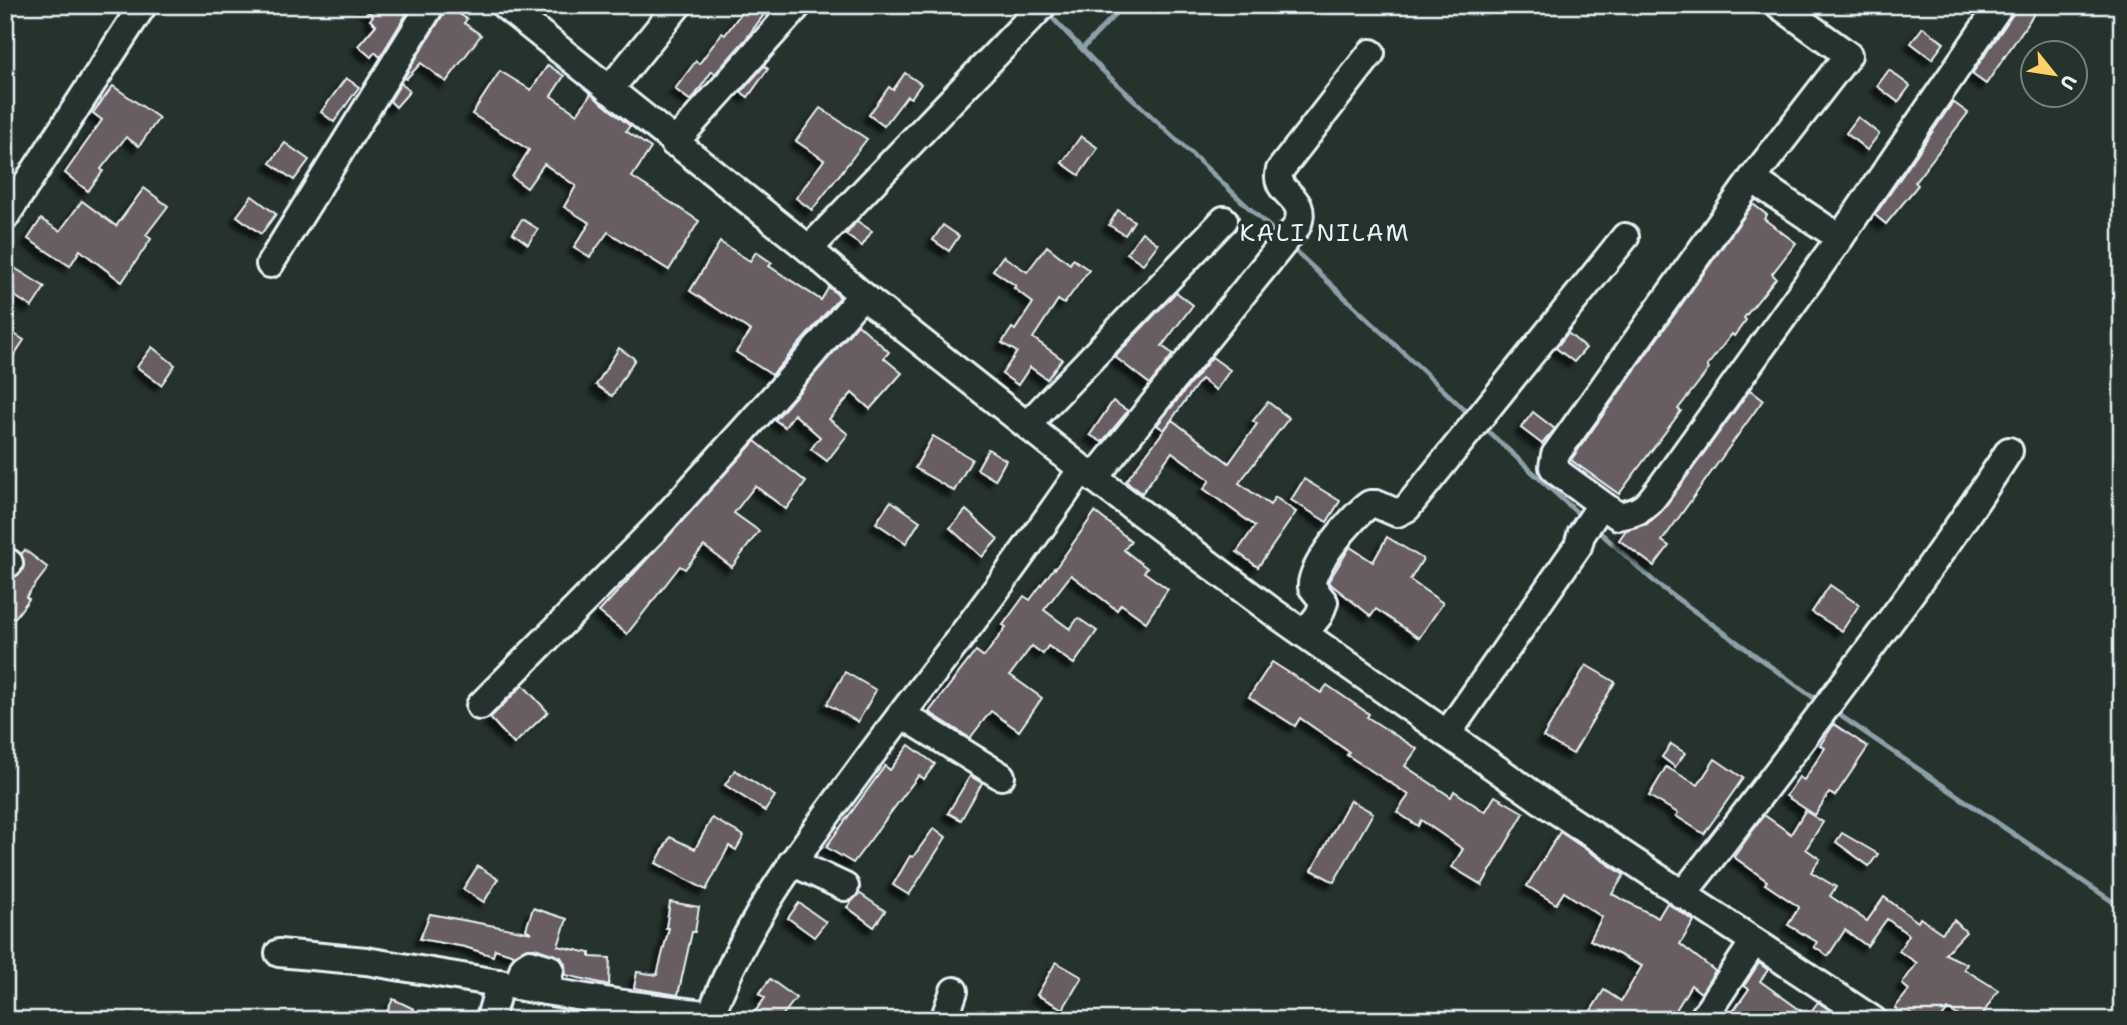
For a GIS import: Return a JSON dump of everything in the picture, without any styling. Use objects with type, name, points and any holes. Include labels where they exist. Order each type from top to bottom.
[{"type":"street","points":[[5,217],[142,5]]},
{"type":"street","points":[[270,264],[431,5]]},
{"type":"street","points":[[609,90],[678,5]]},
{"type":"street","points":[[674,143],[798,5]]},
{"type":"street","points":[[810,249],[1043,5]]},
{"type":"street","points":[[1591,521],[1553,467],[1555,455],[1752,179],[1848,55],[1779,5]]},
{"type":"street","points":[[1591,521],[1635,513],[1647,505],[1840,238],[2000,5]]},
{"type":"street","points":[[518,9],[609,90],[674,143],[1088,473],[1304,634],[1441,730],[1682,895],[1873,1020]]},
{"type":"street","points":[[279,953],[366,961],[710,1017],[727,971],[743,940],[792,862],[901,714],[1088,473],[1297,226],[1301,215],[1298,203],[1279,184],[1277,178],[1280,170],[1371,53]]},
{"type":"street","points":[[1752,179],[1840,238]]},
{"type":"street","points":[[1027,425],[1224,220]]},
{"type":"street","points":[[1304,634],[1319,615],[1324,602],[1312,587],[1313,575],[1347,527],[1370,504],[1396,513],[1407,508],[1625,237]]},
{"type":"street","points":[[480,706],[655,529],[862,295]]},
{"type":"street","points":[[1682,895],[1878,638],[1965,518],[2009,451]]},
{"type":"street","points":[[1441,730],[1526,612],[1578,546],[1591,521]]},
{"type":"street","points":[[901,714],[1001,776]]},
{"type":"street","points":[[792,862],[845,887]]},
{"type":"street","points":[[1702,1020],[1754,942]]},
{"type":"street","points":[[490,1017],[509,985]]},
{"type":"street","points":[[944,1020],[954,991]]},
{"type":"building","points":[[360,5],[412,5],[380,57],[375,52],[371,57],[358,46],[376,25],[370,20],[373,16]]},
{"type":"building","points":[[747,5],[771,5],[715,74],[712,71],[691,101],[675,89],[696,61],[699,64],[722,33],[725,35]]},
{"type":"building","points":[[2016,5],[2040,5],[1986,84],[1972,74],[2013,14]]},
{"type":"building","points":[[447,6],[467,19],[464,23],[481,35],[446,82],[421,63],[404,78],[444,13]]},
{"type":"building","points":[[1923,27],[1944,43],[1932,59],[1911,43]]},
{"type":"building","points":[[548,65],[564,76],[551,96],[577,114],[591,94],[630,126],[626,131],[651,148],[632,177],[699,221],[669,270],[608,232],[590,257],[574,247],[590,223],[564,207],[576,186],[544,164],[527,188],[512,177],[529,150],[472,114],[500,71],[531,90]]},
{"type":"building","points":[[764,66],[768,69],[748,97],[741,92]]},
{"type":"building","points":[[1889,70],[1910,86],[1898,102],[1877,86]]},
{"type":"building","points":[[905,73],[921,84],[911,98],[907,96],[884,126],[869,115],[889,87],[893,90]]},
{"type":"building","points":[[346,78],[359,87],[334,122],[321,112]]},
{"type":"building","points":[[401,83],[410,91],[396,107],[390,101]]},
{"type":"building","points":[[113,86],[159,118],[139,146],[126,137],[88,191],[65,173],[102,120],[93,113]]},
{"type":"building","points":[[1953,102],[1968,113],[1915,182],[1918,185],[1886,224],[1875,215]]},
{"type":"building","points":[[820,108],[867,139],[812,210],[796,198],[824,160],[796,141]]},
{"type":"building","points":[[1858,117],[1879,134],[1867,150],[1846,133]]},
{"type":"building","points":[[1081,136],[1098,148],[1079,175],[1062,163]]},
{"type":"building","points":[[285,143],[309,160],[294,180],[270,163]]},
{"type":"building","points":[[144,188],[168,206],[146,235],[151,239],[122,282],[80,250],[70,266],[28,239],[41,219],[60,231],[82,201],[116,226]]},
{"type":"building","points":[[252,196],[276,214],[261,234],[237,216]]},
{"type":"building","points":[[1753,204],[1767,215],[1764,219],[1796,243],[1772,274],[1776,278],[1744,318],[1746,320],[1734,336],[1732,334],[1707,366],[1709,369],[1678,409],[1681,411],[1619,494],[1571,460]]},
{"type":"building","points":[[1118,210],[1134,221],[1125,235],[1109,225]]},
{"type":"building","points":[[522,219],[538,229],[528,244],[513,233]]},
{"type":"building","points":[[857,221],[872,231],[862,246],[846,235]]},
{"type":"building","points":[[943,225],[959,236],[949,251],[933,240]]},
{"type":"building","points":[[1142,232],[1158,244],[1143,264],[1127,253]]},
{"type":"building","points":[[720,242],[750,261],[756,252],[772,263],[769,266],[821,300],[829,287],[840,297],[772,375],[736,352],[751,331],[690,291]]},
{"type":"building","points":[[1047,246],[1070,264],[1073,259],[1089,270],[1064,304],[1058,300],[1033,338],[1062,359],[1047,379],[1030,367],[1018,385],[1002,374],[1017,352],[1002,343],[1012,328],[1015,330],[1033,303],[1014,288],[1016,286],[993,270],[1003,256],[1027,272]]},
{"type":"building","points":[[5,262],[45,287],[32,307],[5,290]]},
{"type":"building","points":[[1176,292],[1193,305],[1162,346],[1173,354],[1150,384],[1115,357]]},
{"type":"building","points":[[858,324],[889,352],[884,358],[902,373],[870,409],[852,393],[829,419],[848,434],[827,461],[811,449],[820,437],[794,414],[785,427],[775,420]]},
{"type":"building","points":[[5,328],[24,340],[5,369]]},
{"type":"building","points":[[1568,333],[1586,348],[1574,362],[1556,348]]},
{"type":"building","points":[[152,347],[175,365],[161,385],[137,367]]},
{"type":"building","points":[[619,348],[635,359],[612,396],[596,385]]},
{"type":"building","points":[[1212,357],[1230,370],[1216,390],[1201,379],[1164,430],[1157,425]]},
{"type":"building","points":[[1750,390],[1763,400],[1662,541],[1669,546],[1654,566],[1619,540],[1626,530],[1647,524],[1661,512]]},
{"type":"building","points":[[1113,401],[1128,411],[1102,442],[1090,435]]},
{"type":"building","points":[[1268,402],[1289,418],[1239,483],[1270,505],[1275,497],[1296,512],[1258,567],[1237,552],[1255,526],[1204,489],[1210,480],[1172,452],[1142,493],[1126,481],[1172,420],[1229,463],[1257,424],[1253,421]]},
{"type":"building","points":[[1533,412],[1555,429],[1542,444],[1521,428]]},
{"type":"building","points":[[933,436],[972,459],[954,491],[915,468]]},
{"type":"building","points":[[755,441],[806,482],[786,509],[755,486],[734,513],[759,531],[732,567],[704,546],[685,569],[680,566],[627,634],[599,612]]},
{"type":"building","points":[[988,449],[1006,460],[995,480],[977,469]]},
{"type":"building","points":[[1304,479],[1340,501],[1327,522],[1291,500]]},
{"type":"building","points":[[891,501],[920,521],[906,543],[876,523]]},
{"type":"building","points":[[966,510],[998,539],[982,557],[950,528]]},
{"type":"building","points":[[1095,512],[1131,541],[1124,550],[1147,568],[1144,572],[1168,589],[1146,622],[1121,604],[1117,610],[1071,575],[1044,610],[1070,629],[1078,618],[1097,631],[1074,664],[1048,646],[1043,654],[1032,646],[1010,675],[1042,698],[1019,731],[991,711],[970,738],[929,712],[976,651],[984,657],[1024,596],[1030,600]]},
{"type":"building","points":[[1387,537],[1423,559],[1410,580],[1443,603],[1419,638],[1376,609],[1371,616],[1328,582],[1350,547],[1373,562]]},
{"type":"building","points":[[25,550],[48,568],[26,597],[29,599],[14,619],[5,612],[5,582],[21,573],[24,566],[21,554]]},
{"type":"building","points":[[1830,585],[1859,605],[1842,631],[1812,612]]},
{"type":"building","points":[[1272,662],[1321,693],[1327,685],[1369,714],[1367,717],[1417,749],[1405,766],[1451,797],[1454,791],[1485,812],[1495,796],[1524,813],[1482,885],[1452,867],[1463,849],[1421,820],[1418,826],[1397,812],[1409,795],[1347,755],[1349,752],[1300,718],[1295,726],[1249,697]]},
{"type":"building","points":[[1586,665],[1615,682],[1573,754],[1543,737]]},
{"type":"building","points":[[845,672],[876,690],[858,722],[827,704]]},
{"type":"building","points":[[523,685],[548,712],[514,744],[490,718]]},
{"type":"building","points":[[1834,724],[1868,747],[1835,796],[1829,793],[1815,815],[1786,796],[1799,777],[1804,780],[1825,748],[1820,745]]},
{"type":"building","points":[[1671,744],[1685,753],[1675,767],[1662,757]]},
{"type":"building","points":[[909,745],[935,764],[924,779],[919,775],[853,863],[826,847],[885,766],[890,770]]},
{"type":"building","points":[[1715,759],[1743,778],[1704,834],[1676,816],[1678,813],[1649,796],[1666,767],[1698,785]]},
{"type":"building","points":[[735,770],[775,796],[765,811],[725,785]]},
{"type":"building","points":[[970,776],[982,783],[961,820],[948,813]]},
{"type":"building","points":[[1350,800],[1373,813],[1334,882],[1312,870]]},
{"type":"building","points":[[1805,811],[1823,822],[1806,849],[1820,859],[1811,872],[1836,887],[1830,896],[1867,921],[1884,897],[1918,922],[1920,918],[1942,933],[1954,920],[1966,932],[1945,954],[1967,964],[1964,969],[1998,990],[1979,1020],[1965,1020],[1948,1009],[1940,1020],[1920,1020],[1910,1013],[1907,1017],[1895,1008],[1909,990],[1902,984],[1917,963],[1899,951],[1909,935],[1887,919],[1867,946],[1845,930],[1828,956],[1814,947],[1817,942],[1788,925],[1799,907],[1765,884],[1767,881],[1734,857],[1764,815],[1791,834]]},
{"type":"building","points":[[712,818],[744,836],[736,850],[729,846],[706,890],[656,863],[670,837],[695,849]]},
{"type":"building","points":[[934,828],[946,837],[909,895],[893,885],[910,856],[913,857]]},
{"type":"building","points":[[1560,832],[1624,875],[1612,894],[1658,918],[1667,903],[1694,921],[1680,944],[1715,971],[1701,993],[1691,985],[1670,1020],[1585,1020],[1604,990],[1621,1001],[1642,966],[1590,940],[1602,917],[1564,892],[1556,904],[1527,886]]},
{"type":"building","points":[[1842,833],[1878,854],[1869,866],[1836,842]]},
{"type":"building","points":[[478,866],[498,879],[484,902],[463,889]]},
{"type":"building","points":[[859,893],[885,911],[874,927],[847,907]]},
{"type":"building","points":[[670,902],[699,907],[678,995],[634,988],[637,972],[657,975],[669,928],[666,928]]},
{"type":"building","points":[[799,903],[826,922],[814,937],[788,918]]},
{"type":"building","points":[[533,908],[567,919],[558,946],[590,953],[590,957],[610,958],[609,985],[566,975],[561,957],[535,948],[527,948],[514,955],[495,949],[493,956],[465,947],[420,939],[430,914],[532,933],[526,929]]},
{"type":"building","points":[[1056,962],[1082,977],[1063,1009],[1037,995]]},
{"type":"building","points":[[1759,963],[1768,970],[1760,981],[1814,1020],[1727,1020],[1749,989],[1744,986]]},
{"type":"building","points":[[770,979],[796,998],[779,1020],[749,1020],[765,998],[759,994]]},
{"type":"building","points":[[393,999],[414,1009],[408,1020],[383,1020]]},
{"type":"building","points":[[1818,1002],[1831,1011],[1825,1020],[1812,1010]]},
{"type":"waterway","points":[[1082,49],[1124,5]]},
{"type":"waterway","points":[[1046,11],[1101,69],[1278,235]]},
{"type":"waterway","points":[[1291,247],[1470,415]]},
{"type":"waterway","points":[[1482,426],[1584,519]]},
{"type":"waterway","points":[[1594,527],[1657,584],[1821,703]]},
{"type":"waterway","points":[[1832,710],[2122,908]]},
{"type":"district","name":"KALI NILAM","points":[[1325,233]]}]
